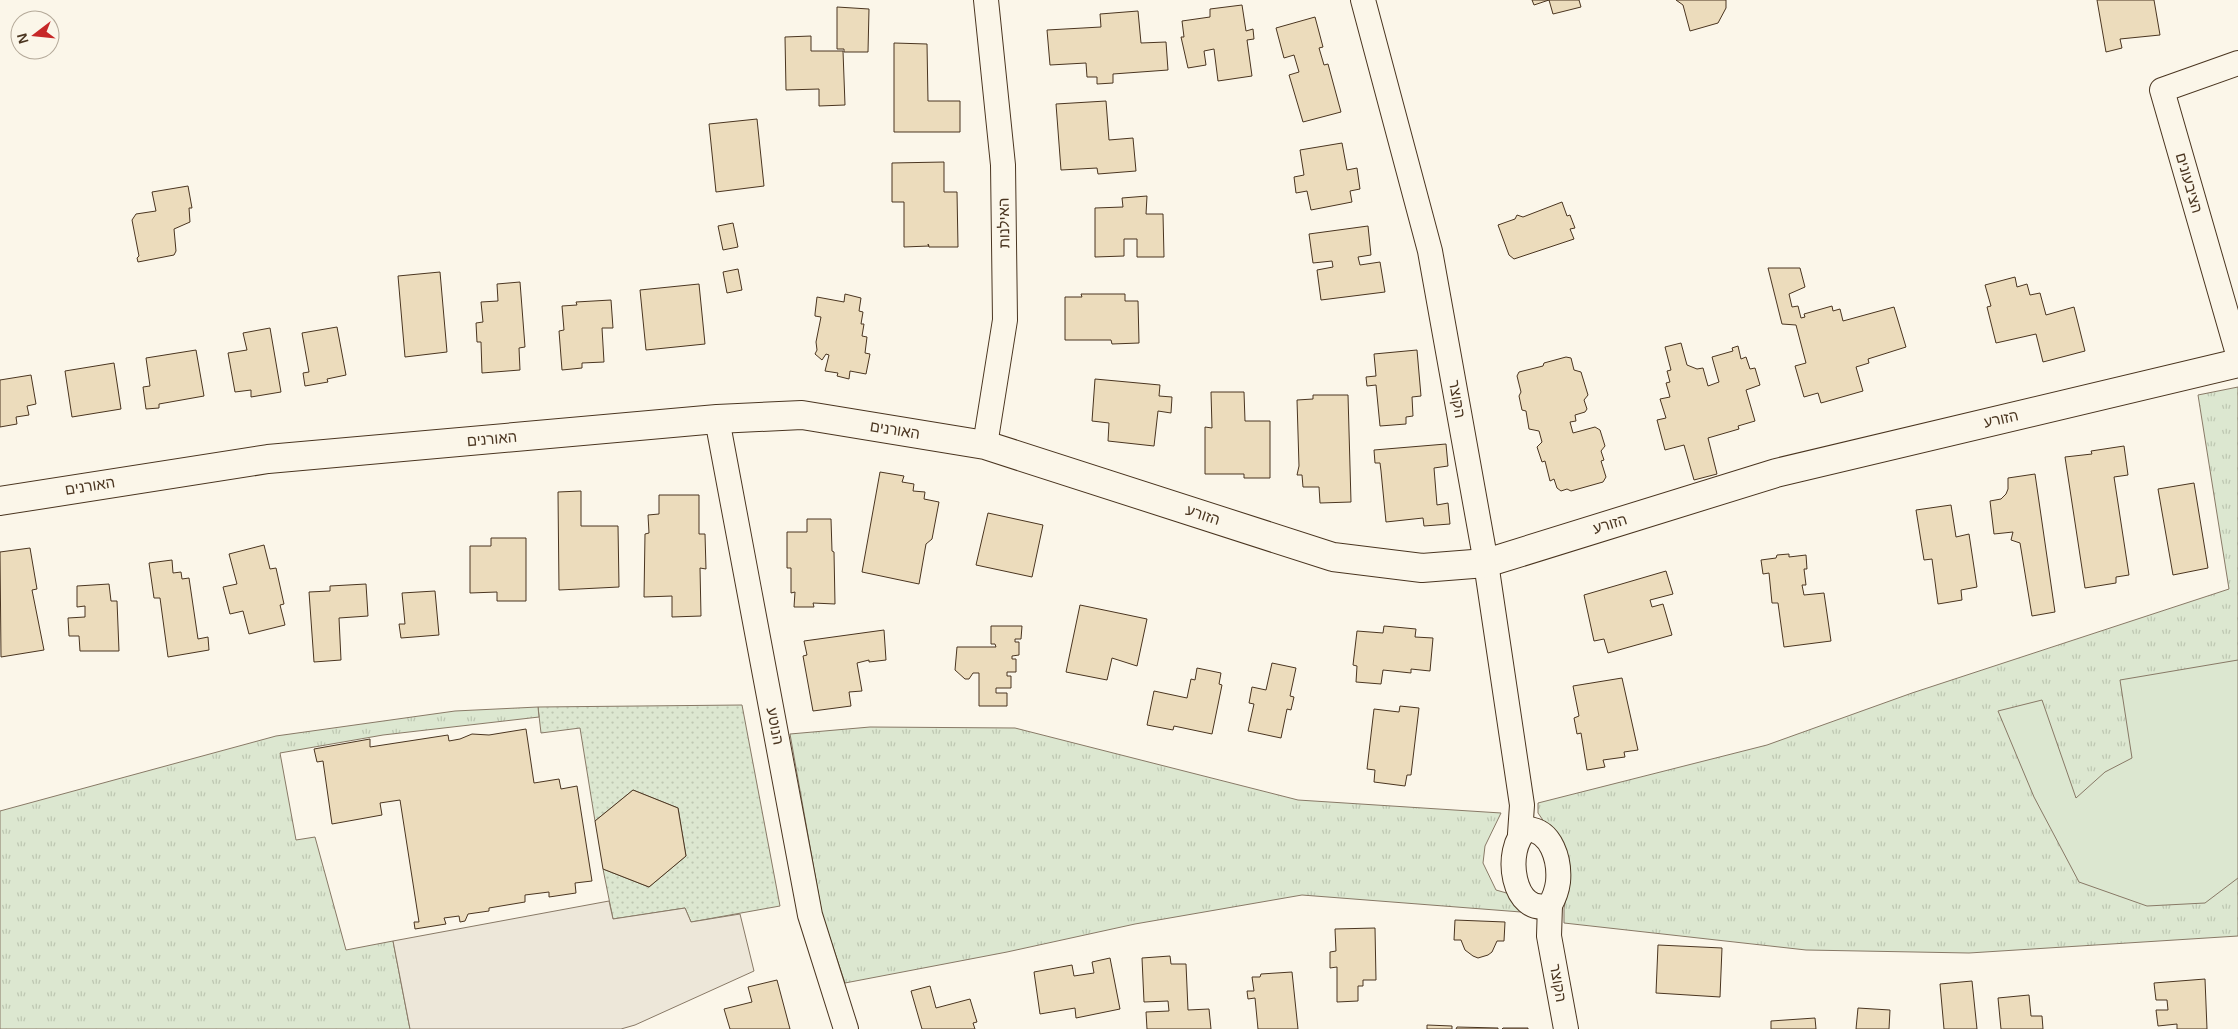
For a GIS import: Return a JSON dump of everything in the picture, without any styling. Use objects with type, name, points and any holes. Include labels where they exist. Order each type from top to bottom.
[{"type":"street","name":"האילנות","points":[[985,445],[1005,320],[1003,165],[986,0]]},
{"type":"street","name":"הקוצר","points":[[1363,0],[1430,252],[1486,563],[1522,805],[1528,832],[1550,843],[1555,854],[1558,882],[1544,906],[1566,1029]]},
{"type":"street","name":"הציבעונים","points":[[2238,62],[2162,90],[2238,354]]},
{"type":"street","name":"הזורע","points":[[985,445],[1333,557],[1422,568],[1486,563],[1776,473],[2238,363]]},
{"type":"street","name":"האורנים","points":[[0,500],[268,459],[717,419],[802,415],[985,445]]},
{"type":"street","name":"הנוטע","points":[[717,419],[810,915],[846,1029]]},
{"type":"street","points":[[1528,832],[1513,854],[1515,880],[1520,892],[1544,906]]},
{"type":"green space","points":[[2238,387],[2238,936],[1969,953],[1806,950],[1564,923],[1564,908],[1567,894],[1547,826],[1538,813],[1538,803],[1767,745],[1912,693],[2229,589],[2198,395]]},
{"type":"green space","points":[[2238,660],[2238,878],[2205,903],[2147,906],[2079,882],[2034,797],[1998,711],[2042,700],[2076,798],[2105,772],[2132,758],[2120,680]]},
{"type":"green space","points":[[742,705],[780,906],[691,922],[685,908],[613,919],[603,869],[649,887],[686,856],[678,808],[633,790],[595,821],[580,728],[541,733],[538,707]]},
{"type":"green space","points":[[538,707],[539,717],[383,735],[280,753],[296,840],[315,837],[346,950],[393,941],[410,1029],[0,1029],[0,811],[276,736],[455,711]]},
{"type":"green space","points":[[870,727],[1015,728],[1298,800],[1501,813],[1485,846],[1483,863],[1496,890],[1510,894],[1521,912],[1302,895],[1135,924],[1007,952],[845,983],[822,914],[790,734]]},
{"type":"shaded area","points":[[609,901],[613,919],[685,908],[691,922],[740,914],[754,971],[635,1025],[621,1029],[410,1029],[393,941]]},
{"type":"building","points":[[1532,0],[1549,0],[1534,5]]},
{"type":"building","points":[[1549,0],[1579,0],[1581,7],[1553,14]]},
{"type":"building","points":[[1676,0],[1726,0],[1726,8],[1718,23],[1690,31],[1683,5]]},
{"type":"building","points":[[2097,0],[2154,0],[2160,35],[2120,39],[2122,48],[2106,52]]},
{"type":"building","points":[[1242,5],[1246,31],[1253,29],[1254,39],[1247,40],[1252,76],[1218,81],[1214,49],[1204,51],[1206,65],[1188,68],[1181,37],[1184,37],[1182,21],[1210,17],[1210,9]]},
{"type":"building","points":[[837,7],[869,9],[868,52],[844,52],[844,49],[837,49]]},
{"type":"building","points":[[1138,11],[1141,43],[1166,42],[1168,70],[1113,74],[1113,83],[1097,84],[1097,77],[1087,77],[1086,63],[1050,65],[1047,30],[1101,27],[1100,14]]},
{"type":"building","points":[[1315,17],[1323,47],[1319,48],[1324,65],[1328,64],[1341,112],[1303,122],[1289,75],[1299,72],[1294,55],[1284,58],[1276,28]]},
{"type":"building","points":[[811,36],[811,51],[843,51],[845,105],[819,106],[819,89],[786,90],[785,37]]},
{"type":"building","points":[[894,43],[927,44],[928,101],[960,101],[960,132],[894,132]]},
{"type":"building","points":[[1106,101],[1109,140],[1133,138],[1136,171],[1098,174],[1097,168],[1061,170],[1056,104]]},
{"type":"building","points":[[757,119],[764,186],[716,192],[709,124]]},
{"type":"building","points":[[1342,143],[1347,170],[1357,168],[1360,189],[1350,191],[1352,202],[1311,210],[1307,191],[1296,193],[1294,177],[1304,175],[1300,150]]},
{"type":"building","points":[[944,162],[944,192],[957,192],[958,247],[904,247],[904,202],[892,202],[892,163]]},
{"type":"building","points":[[188,186],[192,208],[189,208],[190,222],[174,229],[176,251],[174,255],[138,262],[137,258],[139,256],[132,220],[136,214],[156,211],[152,192]]},
{"type":"building","points":[[1147,196],[1146,214],[1163,214],[1164,257],[1137,257],[1137,239],[1124,239],[1124,256],[1095,257],[1095,208],[1123,207],[1122,198]]},
{"type":"building","points":[[1562,202],[1567,216],[1570,215],[1575,228],[1570,229],[1574,239],[1514,259],[1509,255],[1498,225],[1515,219],[1517,215],[1523,217]]},
{"type":"building","points":[[733,223],[738,247],[723,250],[718,226]]},
{"type":"building","points":[[1368,226],[1371,255],[1358,257],[1360,265],[1380,262],[1385,292],[1321,300],[1317,270],[1333,267],[1332,261],[1313,263],[1309,234]]},
{"type":"building","points":[[1768,268],[1800,268],[1805,287],[1789,294],[1792,307],[1798,306],[1801,318],[1805,317],[1804,314],[1832,306],[1833,311],[1840,309],[1843,321],[1894,307],[1906,347],[1868,359],[1869,363],[1856,367],[1863,391],[1821,403],[1818,393],[1804,397],[1795,366],[1806,363],[1796,325],[1782,324]]},
{"type":"building","points":[[738,269],[742,290],[727,293],[723,272]]},
{"type":"building","points":[[440,272],[447,352],[405,357],[398,276]]},
{"type":"building","points":[[2015,277],[2017,287],[2027,284],[2030,295],[2040,293],[2046,315],[2074,307],[2085,351],[2043,362],[2036,334],[1996,343],[1987,307],[1991,306],[1985,285]]},
{"type":"building","points":[[520,282],[525,347],[519,348],[520,370],[482,373],[481,342],[477,342],[476,323],[483,322],[481,302],[498,301],[497,284]]},
{"type":"building","points":[[699,284],[705,344],[646,350],[640,290]]},
{"type":"building","points":[[845,294],[861,298],[859,311],[863,312],[862,336],[867,337],[865,353],[870,354],[866,374],[850,371],[849,379],[837,376],[838,373],[825,371],[829,355],[826,354],[822,360],[815,354],[821,317],[815,316],[817,297],[844,302]]},
{"type":"building","points":[[1081,294],[1125,294],[1125,301],[1138,301],[1139,343],[1112,344],[1111,340],[1065,340],[1065,297],[1082,297]]},
{"type":"building","points":[[611,300],[613,328],[602,328],[604,362],[582,363],[582,368],[562,370],[559,331],[564,330],[562,306],[577,305],[576,302]]},
{"type":"building","points":[[337,327],[346,375],[327,379],[328,382],[305,386],[303,373],[309,372],[302,333]]},
{"type":"building","points":[[270,328],[281,392],[251,397],[251,390],[235,392],[228,353],[247,350],[243,333]]},
{"type":"building","points":[[1681,343],[1687,365],[1697,369],[1703,368],[1708,386],[1719,382],[1712,357],[1733,351],[1732,348],[1738,346],[1741,359],[1746,357],[1750,369],[1755,368],[1760,385],[1746,390],[1755,421],[1738,426],[1739,429],[1708,438],[1717,474],[1694,480],[1684,445],[1665,450],[1657,420],[1666,418],[1660,399],[1670,397],[1666,383],[1670,382],[1667,371],[1671,370],[1665,347]]},
{"type":"building","points":[[196,350],[204,396],[159,404],[159,408],[146,409],[143,387],[150,386],[146,358]]},
{"type":"building","points":[[1417,350],[1421,396],[1412,397],[1413,416],[1406,417],[1406,424],[1380,426],[1376,385],[1367,386],[1366,377],[1376,376],[1374,354]]},
{"type":"building","points":[[1566,357],[1571,358],[1574,370],[1581,372],[1588,395],[1584,400],[1587,409],[1585,412],[1575,415],[1576,421],[1570,422],[1573,433],[1595,427],[1600,430],[1605,446],[1601,451],[1604,460],[1601,461],[1606,477],[1603,482],[1571,491],[1567,489],[1561,491],[1557,488],[1554,479],[1550,481],[1545,461],[1542,462],[1537,447],[1542,442],[1539,431],[1529,429],[1526,411],[1522,410],[1519,396],[1521,392],[1517,376],[1519,372],[1543,366],[1544,363]]},
{"type":"building","points":[[114,363],[121,409],[72,417],[65,371]]},
{"type":"building","points":[[31,375],[36,404],[27,406],[29,415],[16,417],[17,424],[0,427],[0,380]]},
{"type":"building","points":[[1095,379],[1160,385],[1159,396],[1172,397],[1171,413],[1158,411],[1154,446],[1108,441],[1109,423],[1092,421]]},
{"type":"building","points":[[1211,392],[1244,392],[1245,421],[1270,421],[1270,478],[1244,478],[1244,474],[1205,474],[1205,427],[1212,428]]},
{"type":"building","points":[[1313,395],[1348,395],[1351,502],[1320,503],[1319,487],[1303,487],[1302,475],[1297,475],[1299,466],[1297,400],[1313,399]]},
{"type":"building","points":[[1446,444],[1448,466],[1434,468],[1437,505],[1448,503],[1450,524],[1424,526],[1423,518],[1386,522],[1380,463],[1375,463],[1374,450]]},
{"type":"building","points":[[2124,446],[2128,475],[2114,477],[2129,575],[2116,577],[2116,583],[2085,588],[2065,457],[2092,454],[2091,451]]},
{"type":"building","points":[[880,472],[904,476],[902,482],[914,484],[913,491],[925,492],[924,499],[939,502],[932,539],[926,544],[919,584],[862,572]]},
{"type":"building","points":[[2035,474],[2055,612],[2032,616],[2020,543],[2011,540],[2013,532],[1994,534],[1990,501],[2001,499],[2006,494],[2008,478]]},
{"type":"building","points":[[2194,483],[2208,568],[2173,575],[2158,489]]},
{"type":"building","points":[[581,491],[581,526],[618,526],[619,587],[559,590],[558,492]]},
{"type":"building","points":[[659,495],[699,495],[699,534],[705,534],[706,569],[700,568],[701,616],[672,617],[672,596],[644,597],[645,534],[649,533],[648,515],[659,514]]},
{"type":"building","points":[[1951,505],[1956,537],[1969,534],[1977,587],[1961,590],[1962,600],[1938,604],[1932,559],[1924,560],[1916,510]]},
{"type":"building","points":[[988,513],[1043,525],[1032,577],[976,565]]},
{"type":"building","points":[[807,519],[831,519],[835,604],[813,603],[814,607],[794,607],[795,592],[791,593],[791,568],[787,568],[787,532],[807,532]]},
{"type":"building","points":[[491,538],[526,538],[526,601],[497,601],[497,592],[470,593],[470,546],[491,546]]},
{"type":"building","points":[[264,545],[270,569],[276,568],[284,604],[280,605],[285,625],[249,634],[243,611],[230,614],[223,587],[237,584],[229,554]]},
{"type":"building","points":[[30,548],[37,589],[32,590],[44,650],[1,657],[0,552]]},
{"type":"building","points":[[1789,554],[1789,557],[1806,555],[1807,569],[1804,569],[1806,585],[1802,585],[1804,595],[1824,593],[1831,641],[1784,647],[1778,603],[1772,603],[1769,573],[1763,574],[1761,560],[1776,558],[1777,555]]},
{"type":"building","points":[[172,560],[173,573],[181,572],[182,579],[189,578],[198,639],[208,637],[209,650],[168,657],[160,598],[154,598],[149,563]]},
{"type":"building","points":[[1666,571],[1673,594],[1650,600],[1652,607],[1663,604],[1672,635],[1608,653],[1604,639],[1594,641],[1584,595]]},
{"type":"building","points":[[109,584],[111,601],[117,601],[119,651],[80,651],[79,636],[69,636],[68,618],[85,617],[85,606],[77,607],[77,586]]},
{"type":"building","points":[[366,584],[368,616],[339,618],[341,660],[314,662],[309,592],[330,591],[330,586]]},
{"type":"building","points":[[435,591],[439,635],[401,638],[399,624],[405,624],[402,593]]},
{"type":"building","points":[[1080,605],[1147,619],[1137,666],[1112,658],[1107,680],[1066,672]]},
{"type":"building","points":[[991,626],[1022,626],[1021,639],[1015,639],[1015,642],[1019,642],[1019,655],[1012,656],[1012,659],[1016,659],[1016,672],[1007,672],[1007,676],[1011,676],[1011,688],[996,688],[996,693],[1007,693],[1007,706],[979,706],[979,673],[973,673],[969,679],[965,679],[955,670],[957,647],[996,647],[995,644],[991,644]]},
{"type":"building","points":[[1384,626],[1416,629],[1415,637],[1433,638],[1430,671],[1411,669],[1411,673],[1383,670],[1381,684],[1356,682],[1357,666],[1353,665],[1357,631],[1383,633]]},
{"type":"building","points":[[884,630],[886,660],[869,662],[869,660],[857,663],[862,691],[849,692],[851,706],[813,711],[803,656],[807,655],[804,641]]},
{"type":"building","points":[[1272,663],[1296,668],[1290,696],[1294,697],[1291,710],[1287,709],[1281,738],[1248,731],[1254,704],[1249,703],[1252,687],[1266,690]]},
{"type":"building","points":[[1197,668],[1221,673],[1219,684],[1222,685],[1212,734],[1174,726],[1173,730],[1147,725],[1154,691],[1187,698],[1191,679],[1195,680]]},
{"type":"building","points":[[1622,678],[1638,750],[1624,752],[1625,757],[1603,760],[1605,767],[1587,770],[1581,733],[1577,734],[1574,718],[1579,716],[1573,686]]},
{"type":"building","points":[[1400,706],[1419,708],[1411,775],[1407,775],[1405,786],[1374,782],[1375,770],[1367,769],[1374,709],[1399,712]]},
{"type":"building","points":[[526,729],[534,783],[559,779],[561,789],[577,786],[592,881],[575,883],[576,893],[549,897],[549,892],[525,895],[525,902],[489,908],[489,911],[468,914],[465,921],[460,922],[459,916],[444,918],[446,924],[415,929],[414,922],[419,922],[400,800],[380,803],[382,815],[332,824],[323,761],[317,762],[314,749],[370,739],[370,747],[448,735],[449,741],[472,734],[489,735]]},
{"type":"building","points":[[633,790],[678,808],[686,856],[649,887],[603,869],[595,821]]},
{"type":"building","points":[[1455,920],[1505,922],[1504,941],[1497,941],[1492,952],[1488,955],[1478,958],[1473,956],[1465,950],[1461,940],[1454,940]]},
{"type":"building","points":[[1375,928],[1376,980],[1363,980],[1363,986],[1358,986],[1358,1001],[1337,1002],[1337,967],[1330,968],[1330,952],[1336,951],[1335,929]]},
{"type":"building","points":[[1658,945],[1722,948],[1720,997],[1656,993]]},
{"type":"building","points":[[1170,956],[1171,964],[1186,964],[1188,1010],[1209,1009],[1211,1029],[1147,1029],[1146,1012],[1169,1011],[1168,1001],[1144,1002],[1142,958]]},
{"type":"building","points":[[1110,958],[1120,1009],[1076,1018],[1075,1008],[1040,1014],[1034,972],[1072,965],[1074,976],[1094,973],[1092,962]]},
{"type":"building","points":[[1292,972],[1298,1029],[1258,1029],[1255,998],[1248,999],[1247,991],[1254,991],[1252,977],[1260,977],[1261,974]]},
{"type":"building","points":[[2205,979],[2207,1029],[2177,1029],[2177,1024],[2158,1026],[2156,1010],[2168,1010],[2167,1000],[2156,1000],[2154,983]]},
{"type":"building","points":[[777,980],[790,1029],[730,1029],[724,1009],[752,1002],[748,987]]},
{"type":"building","points":[[1972,981],[1977,1029],[1944,1029],[1940,984]]},
{"type":"building","points":[[930,986],[936,1008],[970,999],[977,1022],[973,1023],[975,1029],[922,1029],[911,991]]},
{"type":"building","points":[[2029,995],[2031,1016],[2042,1016],[2043,1029],[2001,1029],[1998,998]]},
{"type":"building","points":[[1858,1008],[1890,1010],[1889,1029],[1856,1029]]},
{"type":"building","points":[[1815,1018],[1816,1029],[1771,1029],[1771,1021]]},
{"type":"building","points":[[1427,1025],[1452,1026],[1452,1029],[1427,1029]]},
{"type":"building","points":[[1457,1027],[1498,1028],[1498,1029],[1456,1029]]},
{"type":"building","points":[[1528,1028],[1528,1029],[1502,1029]]}]
